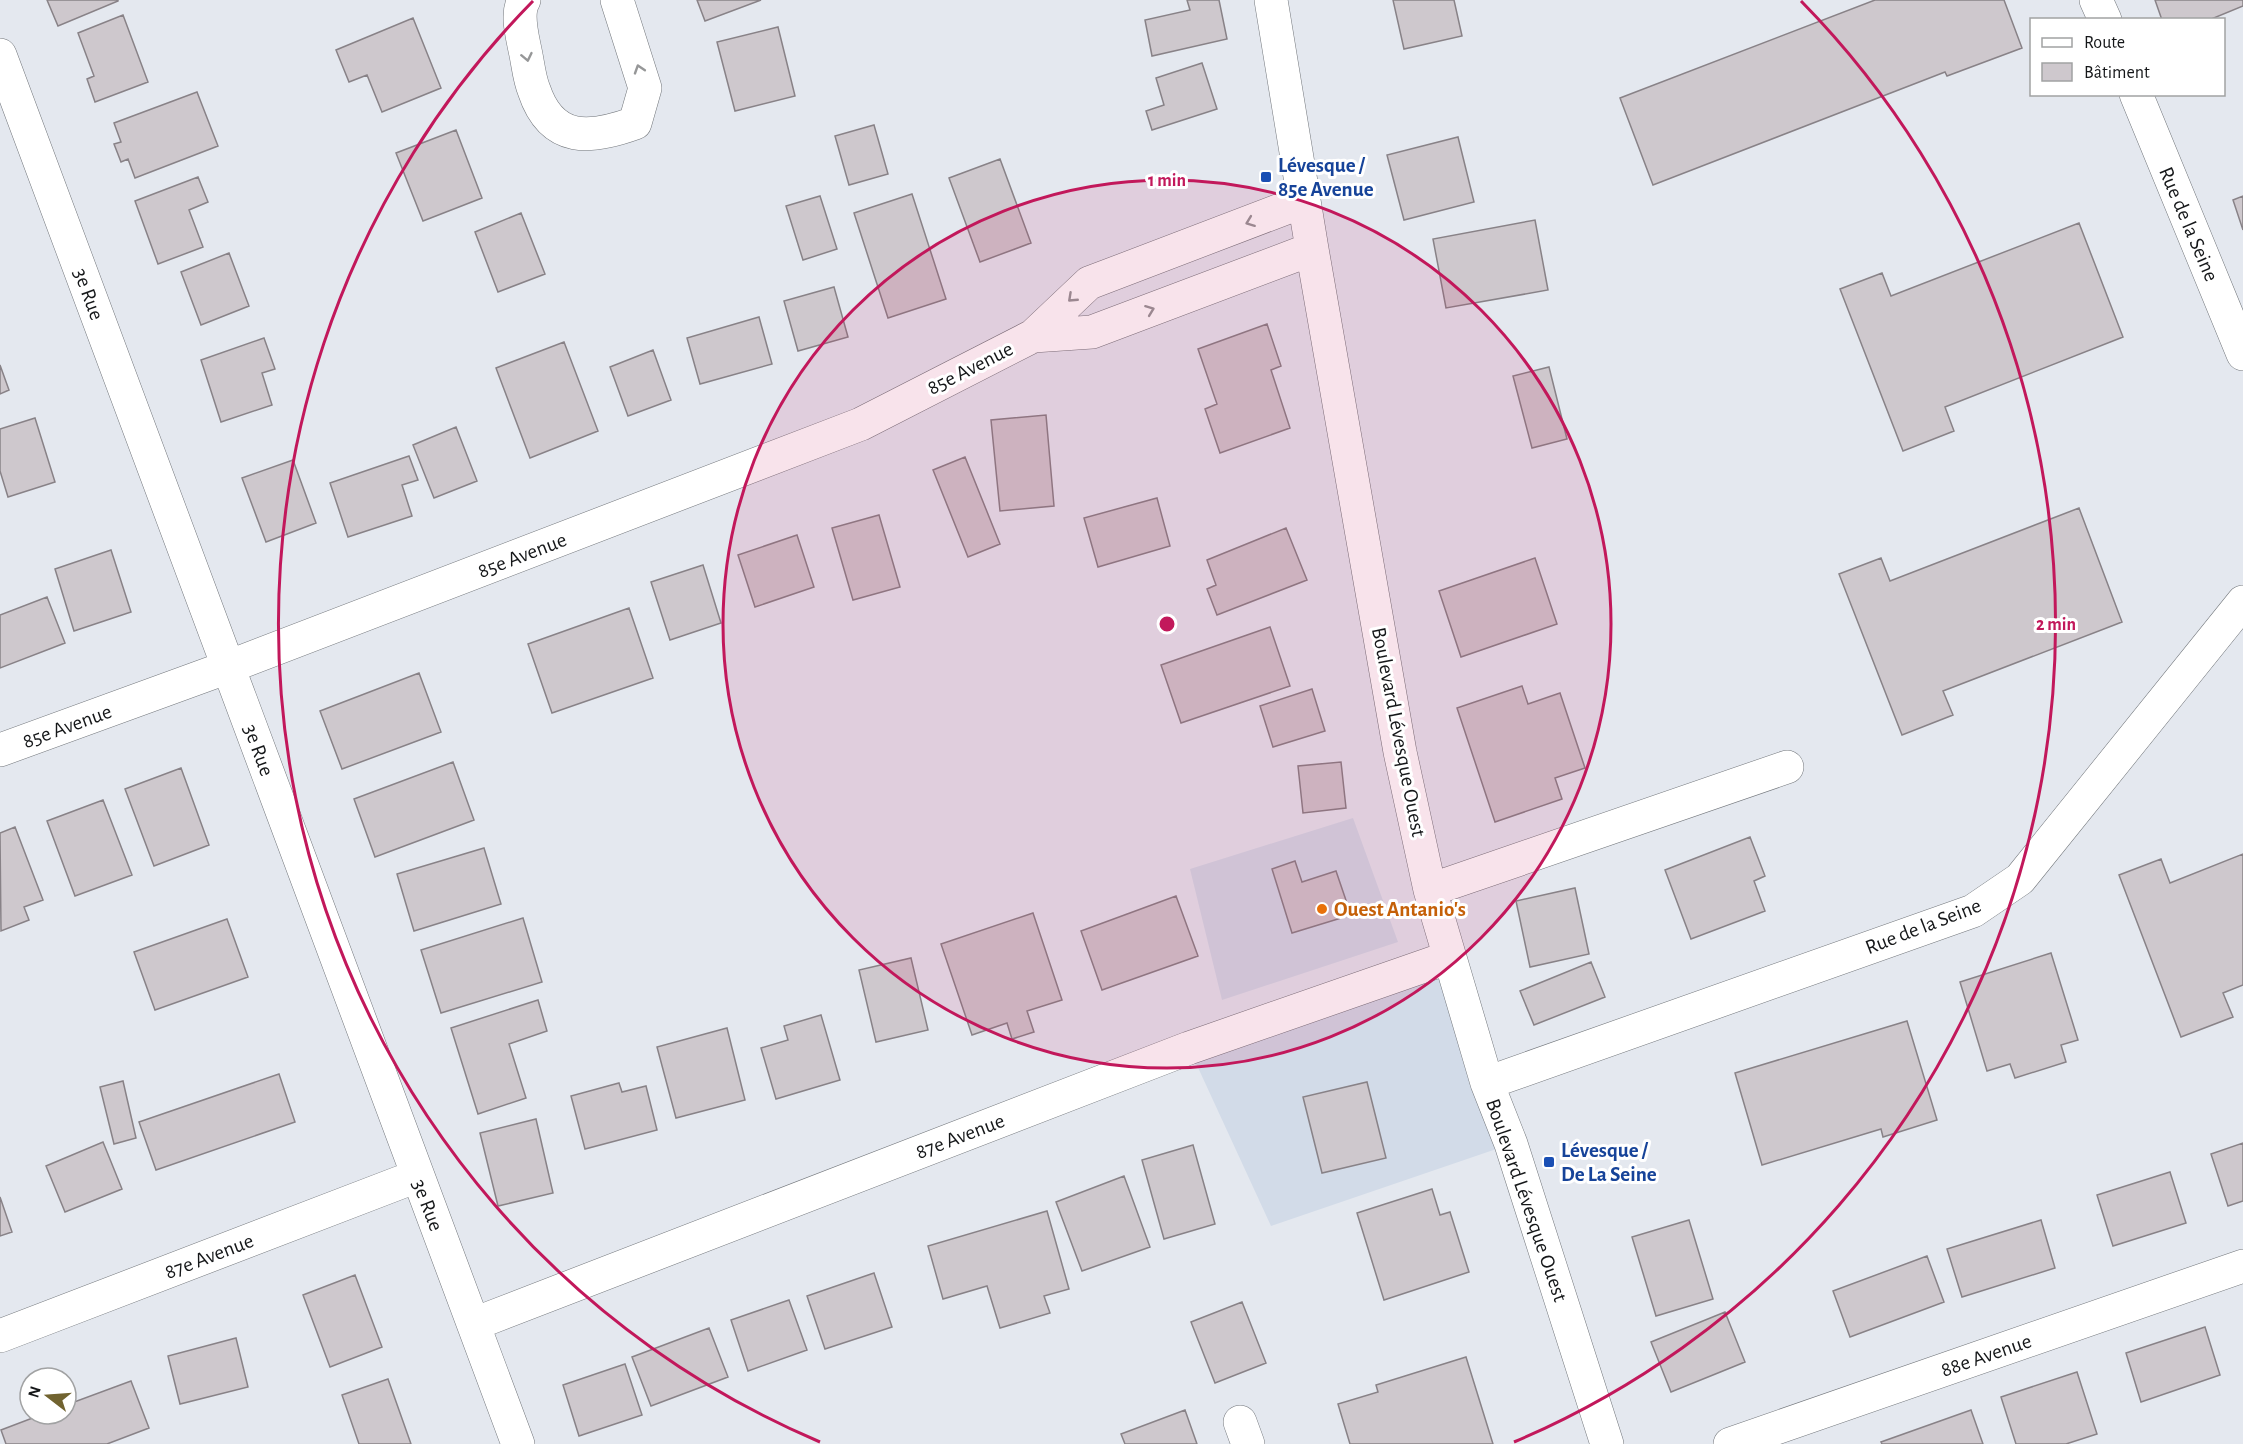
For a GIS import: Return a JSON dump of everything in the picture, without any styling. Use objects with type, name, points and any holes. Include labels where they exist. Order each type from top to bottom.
[{"type":"street","points":[[524,0],[521,5],[521,30],[534,91],[550,122],[579,135],[608,132],[635,123],[639,111],[645,88],[617,0]]},
{"type":"street","name":"Boulevard Lévesque Ouest","points":[[1271,0],[1400,752],[1430,890],[1487,1083],[1511,1144],[1607,1444]]},
{"type":"street","points":[[2096,0],[2103,18]]},
{"type":"street","name":"3e Rue","points":[[0,55],[518,1444]]},
{"type":"street","name":"Rue de la Seine","points":[[2137,96],[2243,354]]},
{"type":"street","name":"85e Avenue","points":[[0,750],[228,667],[861,424],[1033,336],[1089,283],[1304,201]]},
{"type":"street","name":"85e Avenue","points":[[1033,336],[1092,332],[1312,249]]},
{"type":"street","name":"Rue de la Seine","points":[[1487,1083],[1972,911],[2020,879],[2243,602]]},
{"type":"street","points":[[1430,890],[1787,767]]},
{"type":"street","name":"87e Avenue","points":[[474,1324],[1190,1048],[1450,957]]},
{"type":"street","name":"87e Avenue","points":[[0,1336],[417,1176]]},
{"type":"street","name":"88e Avenue","points":[[1730,1444],[2243,1266]]},
{"type":"shaded area","points":[[1353,818],[1398,942],[1222,1000],[1190,869]]},
{"type":"shaded area","points":[[1450,957],[1511,1144],[1271,1226],[1189,1048]]},
{"type":"building","points":[[47,0],[118,0],[118,1],[58,26]]},
{"type":"building","points":[[697,0],[761,0],[705,21]]},
{"type":"building","points":[[1187,0],[1219,0],[1227,39],[1152,56],[1145,20],[1190,10]]},
{"type":"building","points":[[1393,0],[1454,0],[1462,36],[1404,49]]},
{"type":"building","points":[[1875,0],[2004,0],[2022,48],[1947,76],[1945,72],[1653,185],[1620,98]]},
{"type":"building","points":[[2155,0],[2243,0],[2243,6],[2214,18],[2161,18]]},
{"type":"building","points":[[123,15],[148,82],[95,102],[87,79],[94,76],[78,33]]},
{"type":"building","points":[[413,18],[441,88],[382,112],[367,75],[349,82],[336,50]]},
{"type":"building","points":[[778,27],[795,96],[735,111],[717,42]]},
{"type":"building","points":[[1202,63],[1217,109],[1152,130],[1146,111],[1164,105],[1156,78]]},
{"type":"building","points":[[197,92],[218,146],[135,178],[128,159],[121,162],[114,144],[121,142],[114,123]]},
{"type":"building","points":[[874,125],[888,174],[849,185],[835,136]]},
{"type":"building","points":[[456,130],[482,198],[423,221],[396,153]]},
{"type":"building","points":[[1458,137],[1474,202],[1404,220],[1387,155]]},
{"type":"building","points":[[1000,159],[1031,243],[980,262],[949,178]]},
{"type":"building","points":[[198,177],[208,202],[189,210],[203,247],[158,264],[135,201]]},
{"type":"building","points":[[912,194],[946,299],[888,318],[854,213]]},
{"type":"building","points":[[820,196],[837,249],[803,260],[786,206]]},
{"type":"building","points":[[2243,196],[2243,230],[2233,200]]},
{"type":"building","points":[[521,213],[545,274],[498,292],[475,232]]},
{"type":"building","points":[[1535,220],[1548,290],[1446,308],[1433,239]]},
{"type":"building","points":[[2079,223],[2123,337],[1945,407],[1954,431],[1903,451],[1840,289],[1882,273],[1891,296]]},
{"type":"building","points":[[229,253],[249,306],[201,325],[181,272]]},
{"type":"building","points":[[834,287],[848,337],[798,351],[784,301]]},
{"type":"building","points":[[759,317],[772,364],[700,384],[687,338]]},
{"type":"building","points":[[1267,324],[1281,366],[1271,370],[1290,428],[1220,453],[1205,409],[1217,404],[1198,349]]},
{"type":"building","points":[[264,338],[275,369],[262,373],[272,405],[221,422],[201,360]]},
{"type":"building","points":[[564,342],[598,431],[530,458],[496,368]]},
{"type":"building","points":[[653,350],[671,400],[628,416],[610,367]]},
{"type":"building","points":[[0,365],[9,390],[0,394]]},
{"type":"building","points":[[1549,367],[1567,439],[1532,448],[1513,376]]},
{"type":"building","points":[[1046,415],[1054,506],[1000,511],[991,420]]},
{"type":"building","points":[[35,418],[55,482],[8,497],[0,471],[0,429]]},
{"type":"building","points":[[456,427],[477,481],[434,498],[413,445]]},
{"type":"building","points":[[409,456],[418,480],[402,485],[412,516],[348,537],[330,483]]},
{"type":"building","points":[[965,457],[1000,544],[968,557],[933,470]]},
{"type":"building","points":[[293,460],[316,523],[266,542],[242,478]]},
{"type":"building","points":[[1157,498],[1170,546],[1098,567],[1084,518]]},
{"type":"building","points":[[2079,508],[2122,622],[1943,691],[1953,715],[1902,735],[1839,574],[1881,558],[1890,581]]},
{"type":"building","points":[[879,515],[900,587],[853,600],[832,528]]},
{"type":"building","points":[[1286,528],[1307,580],[1217,615],[1207,589],[1216,585],[1207,560]]},
{"type":"building","points":[[797,535],[814,587],[755,607],[738,555]]},
{"type":"building","points":[[111,550],[131,612],[74,631],[55,569]]},
{"type":"building","points":[[1535,558],[1557,624],[1461,657],[1439,591]]},
{"type":"building","points":[[703,565],[721,623],[670,640],[651,582]]},
{"type":"building","points":[[47,597],[65,643],[0,668],[0,615]]},
{"type":"building","points":[[629,608],[653,678],[552,713],[528,644]]},
{"type":"building","points":[[1270,627],[1290,686],[1181,723],[1161,665]]},
{"type":"building","points":[[419,673],[441,732],[342,769],[320,711]]},
{"type":"building","points":[[1522,686],[1528,704],[1560,693],[1585,768],[1555,778],[1562,799],[1495,822],[1457,708]]},
{"type":"building","points":[[1312,689],[1325,731],[1273,747],[1260,706]]},
{"type":"building","points":[[453,762],[474,820],[375,857],[354,799]]},
{"type":"building","points":[[1341,762],[1346,808],[1303,813],[1298,766]]},
{"type":"building","points":[[181,768],[209,845],[154,866],[125,789]]},
{"type":"building","points":[[103,800],[132,875],[75,896],[47,821]]},
{"type":"building","points":[[15,827],[43,900],[24,907],[29,920],[1,931],[0,833]]},
{"type":"building","points":[[1750,837],[1765,876],[1754,881],[1765,911],[1691,939],[1665,870]]},
{"type":"building","points":[[484,848],[501,904],[414,931],[397,874]]},
{"type":"building","points":[[2243,854],[2243,985],[2223,993],[2233,1017],[2181,1037],[2119,875],[2161,859],[2170,883]]},
{"type":"building","points":[[1295,861],[1302,882],[1336,871],[1351,915],[1292,933],[1272,869]]},
{"type":"building","points":[[1575,888],[1589,954],[1530,967],[1516,901]]},
{"type":"building","points":[[1176,896],[1198,956],[1102,990],[1081,931]]},
{"type":"building","points":[[1033,913],[1062,1000],[1027,1011],[1034,1032],[1012,1039],[1007,1023],[972,1035],[941,944]]},
{"type":"building","points":[[523,918],[542,982],[441,1013],[421,950]]},
{"type":"building","points":[[227,919],[248,977],[155,1010],[134,952]]},
{"type":"building","points":[[2051,953],[2078,1040],[2061,1045],[2066,1062],[2015,1078],[2010,1064],[1987,1071],[1960,982]]},
{"type":"building","points":[[911,958],[928,1030],[876,1042],[859,970]]},
{"type":"building","points":[[1591,962],[1605,997],[1534,1025],[1520,991]]},
{"type":"building","points":[[538,1000],[547,1031],[509,1044],[526,1098],[478,1114],[451,1028]]},
{"type":"building","points":[[821,1015],[840,1080],[776,1099],[761,1048],[788,1040],[784,1026]]},
{"type":"building","points":[[1907,1021],[1937,1120],[1883,1137],[1881,1129],[1762,1165],[1735,1073]]},
{"type":"building","points":[[727,1028],[745,1100],[676,1118],[657,1047]]},
{"type":"building","points":[[279,1074],[295,1122],[156,1170],[139,1122]]},
{"type":"building","points":[[123,1081],[136,1138],[114,1144],[100,1087]]},
{"type":"building","points":[[1367,1082],[1386,1158],[1322,1173],[1303,1097]]},
{"type":"building","points":[[619,1083],[622,1092],[646,1086],[657,1130],[585,1149],[571,1096]]},
{"type":"building","points":[[536,1119],[553,1193],[498,1206],[480,1133]]},
{"type":"building","points":[[103,1142],[122,1189],[65,1212],[46,1166]]},
{"type":"building","points":[[2243,1143],[2243,1201],[2228,1206],[2211,1154]]},
{"type":"building","points":[[1193,1145],[1215,1224],[1164,1239],[1142,1160]]},
{"type":"building","points":[[2170,1172],[2186,1223],[2113,1246],[2097,1195]]},
{"type":"building","points":[[1124,1176],[1150,1247],[1082,1271],[1056,1202]]},
{"type":"building","points":[[1432,1189],[1440,1215],[1450,1212],[1469,1272],[1384,1300],[1357,1213]]},
{"type":"building","points":[[0,1197],[12,1232],[0,1236]]},
{"type":"building","points":[[1047,1211],[1069,1289],[1044,1296],[1050,1313],[1000,1328],[987,1286],[943,1299],[928,1246]]},
{"type":"building","points":[[1689,1220],[1713,1299],[1656,1316],[1632,1237]]},
{"type":"building","points":[[2041,1220],[2055,1268],[1962,1297],[1947,1249]]},
{"type":"building","points":[[1927,1256],[1944,1302],[1850,1337],[1833,1291]]},
{"type":"building","points":[[874,1273],[892,1327],[825,1349],[807,1296]]},
{"type":"building","points":[[355,1275],[382,1347],[330,1367],[303,1295]]},
{"type":"building","points":[[789,1300],[807,1350],[748,1371],[731,1320]]},
{"type":"building","points":[[1242,1302],[1266,1363],[1215,1383],[1191,1322]]},
{"type":"building","points":[[1725,1312],[1745,1362],[1671,1392],[1651,1342]]},
{"type":"building","points":[[2205,1327],[2220,1375],[2141,1402],[2126,1353]]},
{"type":"building","points":[[709,1328],[728,1377],[651,1406],[632,1357]]},
{"type":"building","points":[[236,1338],[248,1387],[180,1404],[168,1356]]},
{"type":"building","points":[[1466,1357],[1493,1444],[1350,1444],[1338,1404],[1378,1392],[1376,1385]]},
{"type":"building","points":[[625,1364],[642,1415],[579,1436],[563,1385]]},
{"type":"building","points":[[2077,1372],[2097,1434],[2066,1444],[2016,1444],[2001,1397]]},
{"type":"building","points":[[388,1379],[411,1444],[359,1444],[342,1395]]},
{"type":"building","points":[[131,1381],[149,1428],[107,1444],[6,1444],[1,1430],[18,1424],[18,1426],[78,1426],[78,1401]]},
{"type":"building","points":[[1185,1410],[1197,1444],[1125,1444],[1121,1434]]},
{"type":"building","points":[[1971,1410],[1983,1444],[1882,1444],[1881,1442]]},
{"type":"place","name":"Lévesque / 85e Avenue","points":[[1266,177]]},
{"type":"place","name":"Ouest Antanio's","points":[[1322,909]]},
{"type":"place","name":"Lévesque / De La Seine","points":[[1549,1162]]}]
